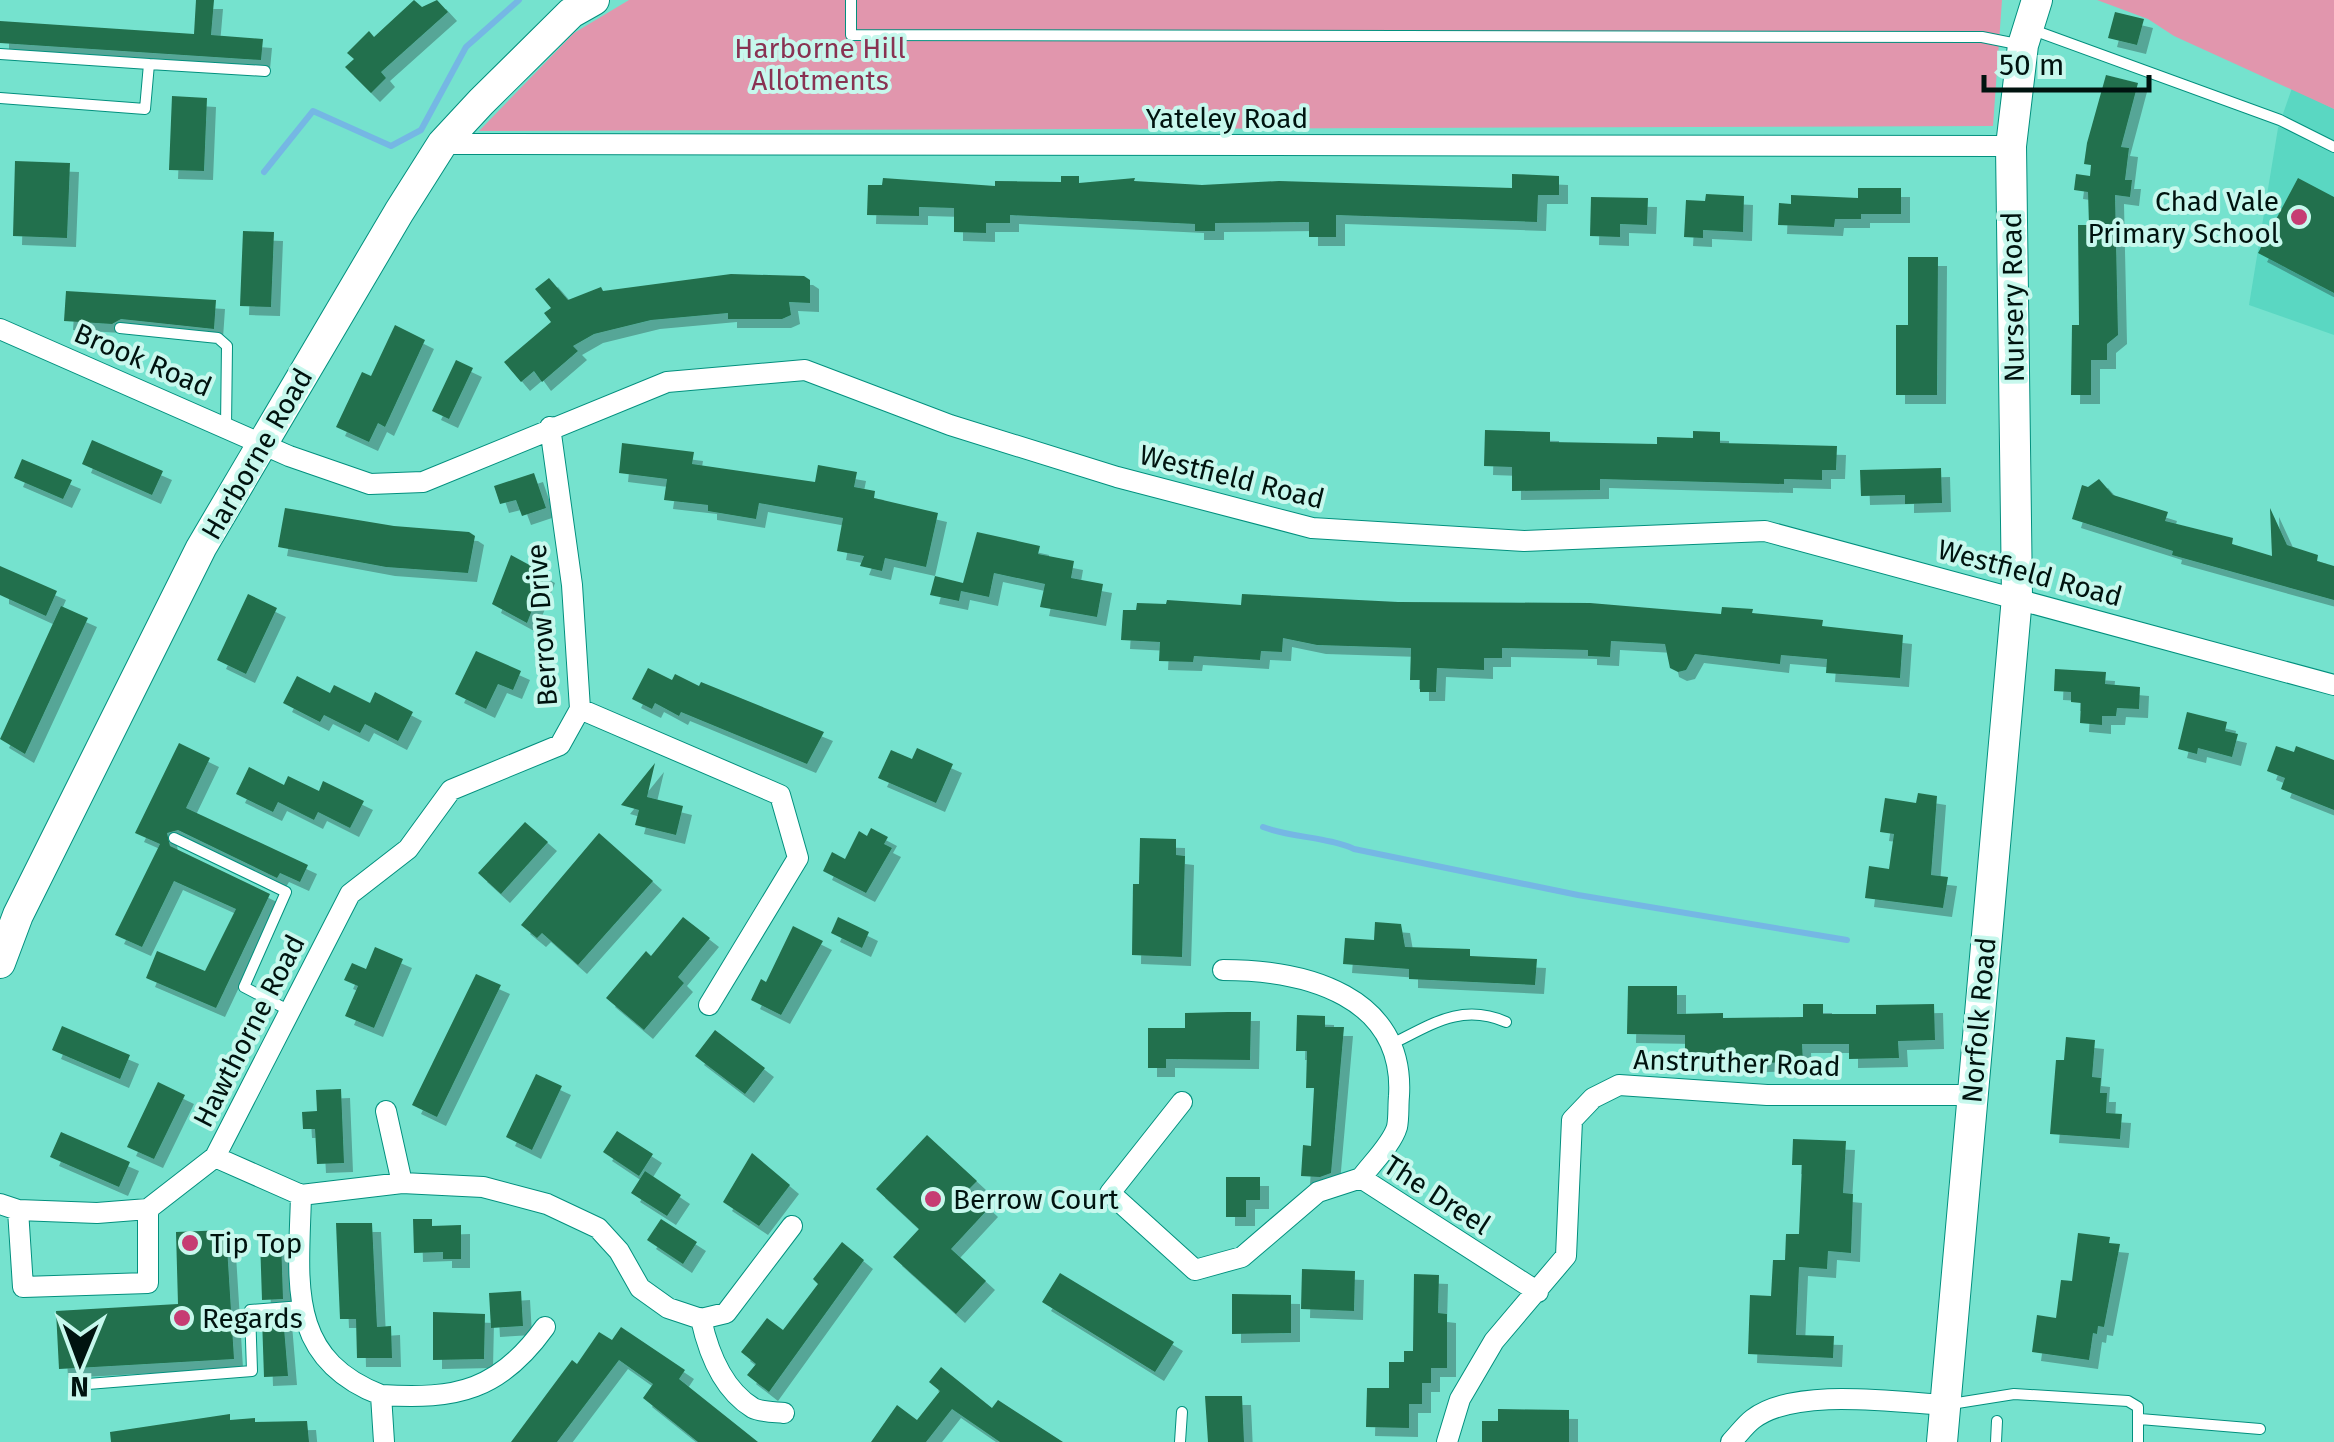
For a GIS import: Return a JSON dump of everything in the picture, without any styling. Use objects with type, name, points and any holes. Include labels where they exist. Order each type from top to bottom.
[{"type":"main road","name":"Harborne Road","points":[[0,962],[18,915],[147,651],[264,442],[442,144],[571,13],[594,0]]},
{"type":"main road","name":"Nursery Road","points":[[2017,597],[2011,146],[2029,24]]},
{"type":"main road","name":"Norfolk Road","points":[[1942,1442],[2017,597]]},
{"type":"street","name":"Yateley Road","points":[[442,144],[2011,146]]},
{"type":"street","name":"Brook Road","points":[[0,329],[264,442]]},
{"type":"street","name":"Westfield Road","points":[[264,442],[290,456],[370,484],[424,482],[667,382],[805,370],[950,426],[1118,477],[1312,528],[1524,541],[1764,531],[2334,686]]},
{"type":"street","name":"Berrow Drive","points":[[408,849],[451,790],[560,745],[580,709],[572,585],[550,427]]},
{"type":"street","points":[[580,709],[780,795],[798,858],[710,1005]]},
{"type":"street","name":"Hawthorne Road","points":[[148,1209],[215,1157],[350,894],[408,849]]},
{"type":"street","points":[[1223,970],[1266,970],[1317,983],[1379,1017],[1394,1043],[1400,1072],[1397,1129],[1361,1178]]},
{"type":"street","name":"Anstruther Road","points":[[1447,1442],[1460,1399],[1494,1341],[1566,1256],[1572,1120],[1593,1098],[1620,1085],[1767,1095],[1972,1095]]},
{"type":"street","name":"The Dreel","points":[[1182,1102],[1110,1192],[1195,1270],[1242,1257],[1318,1192],[1361,1178],[1538,1292]]},
{"type":"street","points":[[386,1111],[402,1183]]},
{"type":"street","points":[[215,1157],[300,1194],[402,1183],[483,1188],[564,1212],[598,1228],[619,1251],[640,1288],[668,1308],[701,1319],[726,1313],[792,1226]]},
{"type":"street","points":[[300,1194],[304,1324],[322,1356],[352,1384],[381,1395],[417,1397],[487,1384],[520,1362],[545,1327]]},
{"type":"street","points":[[9,1207],[97,1213],[148,1209],[148,1283],[23,1287],[9,1207]]},
{"type":"street","points":[[701,1319],[709,1356],[728,1383],[754,1409],[784,1413]]},
{"type":"street","points":[[381,1395],[384,1442]]},
{"type":"street","points":[[1731,1442],[1754,1418],[1782,1405],[1853,1399],[1945,1405]]},
{"type":"lane","points":[[851,0],[851,35],[1982,37],[2029,24],[2280,120],[2334,147]]},
{"type":"lane","points":[[0,54],[266,71]]},
{"type":"lane","points":[[0,98],[145,109],[149,64]]},
{"type":"lane","points":[[120,328],[218,338],[226,346],[226,426]]},
{"type":"lane","points":[[174,838],[286,892],[244,987],[290,1011]]},
{"type":"lane","points":[[1394,1043],[1428,1022],[1453,1015],[1506,1022]]},
{"type":"lane","points":[[75,1386],[252,1371],[250,1310],[302,1306]]},
{"type":"lane","points":[[1945,1405],[2014,1394],[2128,1402],[2138,1408],[2138,1442]]},
{"type":"lane","points":[[1180,1442],[1182,1412]]},
{"type":"lane","points":[[2140,1418],[2260,1429]]},
{"type":"lane","points":[[1996,1442],[1997,1421]]},
{"type":"shaded area","name":"Chad Vale Primary School","points":[[2292,88],[2334,109],[2334,335],[2249,305],[2278,128]]},
{"type":"green space","name":"Harborne Hill Allotments","points":[[629,0],[2002,0],[1993,126],[479,131],[574,33]]},
{"type":"green space","points":[[2097,0],[2334,0],[2334,109],[2174,36],[2148,19]]},
{"type":"building","points":[[196,0],[214,0],[211,35],[263,39],[261,60],[0,43],[0,21],[194,34]]},
{"type":"building","points":[[414,0],[422,7],[437,0],[448,12],[381,72],[386,78],[371,93],[345,67],[354,59],[347,53],[369,31],[374,37]]},
{"type":"building","points":[[2115,12],[2144,19],[2137,45],[2108,38]]},
{"type":"building","points":[[2106,75],[2138,83],[2121,147],[2129,148],[2125,180],[2132,180],[2130,197],[2115,195],[2118,335],[2107,344],[2107,360],[2091,360],[2091,395],[2071,395],[2072,325],[2079,325],[2078,225],[2089,225],[2088,192],[2074,190],[2076,174],[2090,176],[2091,165],[2084,164],[2087,143]]},
{"type":"building","points":[[172,96],[207,98],[204,171],[169,170]]},
{"type":"building","points":[[15,161],[70,163],[67,238],[13,236]]},
{"type":"building","points":[[1512,174],[1559,176],[1559,195],[1538,195],[1537,222],[1336,215],[1336,237],[1309,237],[1309,222],[1215,223],[1215,231],[1195,231],[1195,224],[1010,215],[1010,223],[986,223],[986,233],[954,232],[954,208],[919,207],[919,216],[867,215],[868,185],[882,185],[883,178],[995,186],[995,181],[1061,182],[1061,176],[1079,176],[1079,183],[1135,178],[1134,181],[1202,185],[1279,181],[1512,188]]},
{"type":"building","points":[[2298,178],[2334,197],[2334,293],[2258,253]]},
{"type":"building","points":[[1858,188],[1901,188],[1901,214],[1861,214],[1861,219],[1835,219],[1834,227],[1778,225],[1779,203],[1791,204],[1791,195],[1858,198]]},
{"type":"building","points":[[1706,194],[1744,196],[1743,232],[1703,230],[1703,238],[1684,237],[1686,200],[1705,201]]},
{"type":"building","points":[[1591,197],[1648,198],[1647,225],[1620,224],[1620,237],[1590,236]]},
{"type":"building","points":[[243,231],[274,232],[271,307],[240,306]]},
{"type":"building","points":[[1908,257],[1938,257],[1937,395],[1896,395],[1896,325],[1908,325]]},
{"type":"building","points":[[731,274],[804,276],[810,280],[810,303],[789,302],[791,315],[782,319],[728,319],[728,313],[651,320],[594,334],[573,346],[578,351],[542,382],[534,371],[521,382],[504,362],[551,322],[544,313],[551,308],[535,289],[549,278],[568,300],[601,287],[603,291]]},
{"type":"building","points":[[66,291],[216,300],[214,329],[121,319],[112,324],[64,321]]},
{"type":"building","points":[[395,325],[425,340],[385,427],[378,423],[369,442],[336,427],[362,372],[371,376]]},
{"type":"building","points":[[456,360],[473,368],[449,419],[432,411]]},
{"type":"building","points":[[1485,430],[1550,432],[1550,442],[1657,444],[1657,437],[1693,438],[1693,431],[1720,432],[1720,443],[1837,446],[1836,470],[1822,470],[1822,480],[1784,479],[1784,484],[1600,479],[1600,490],[1512,491],[1512,467],[1484,466]]},
{"type":"building","points":[[92,440],[163,471],[152,495],[82,464]]},
{"type":"building","points":[[622,443],[694,452],[692,464],[815,482],[818,465],[857,472],[854,487],[875,491],[874,498],[938,513],[926,567],[885,558],[882,571],[860,566],[864,556],[837,551],[843,518],[759,503],[756,519],[708,511],[708,505],[664,500],[667,479],[619,473]]},
{"type":"building","points":[[22,459],[72,480],[63,499],[14,478]]},
{"type":"building","points":[[1941,468],[1942,503],[1905,504],[1905,495],[1861,496],[1860,470]]},
{"type":"building","points":[[534,473],[546,508],[522,516],[516,500],[500,504],[494,486]]},
{"type":"building","points":[[2099,479],[2113,495],[2168,512],[2165,521],[2233,538],[2232,544],[2272,556],[2270,508],[2287,545],[2318,555],[2317,561],[2334,566],[2334,600],[2172,555],[2173,551],[2072,519],[2082,485],[2088,487]]},
{"type":"building","points":[[285,508],[394,526],[469,532],[475,536],[468,573],[386,567],[278,547]]},
{"type":"building","points":[[977,532],[1040,546],[1038,554],[1074,561],[1071,578],[1103,584],[1097,617],[1040,607],[1045,584],[994,573],[989,597],[961,591],[959,601],[930,595],[935,576],[963,583]]},
{"type":"building","points":[[511,555],[546,574],[527,623],[492,604]]},
{"type":"building","points":[[0,566],[57,591],[46,616],[0,595]]},
{"type":"building","points":[[248,594],[277,608],[246,674],[217,660]]},
{"type":"building","points":[[1242,594],[1398,602],[1590,603],[1721,614],[1722,607],[1753,609],[1752,613],[1823,620],[1822,626],[1903,635],[1900,678],[1826,673],[1827,659],[1781,655],[1780,664],[1695,654],[1686,670],[1678,672],[1670,668],[1665,644],[1611,641],[1610,657],[1588,656],[1588,650],[1502,648],[1502,658],[1484,658],[1484,670],[1437,668],[1436,692],[1420,692],[1420,680],[1410,680],[1411,648],[1317,645],[1283,638],[1282,652],[1261,651],[1260,660],[1194,656],[1193,662],[1159,661],[1160,642],[1121,640],[1123,610],[1136,610],[1137,603],[1166,604],[1167,600],[1241,605]]},
{"type":"building","points":[[61,606],[88,618],[25,754],[0,739]]},
{"type":"building","points":[[476,651],[521,671],[513,690],[498,684],[486,709],[455,694]]},
{"type":"building","points":[[648,668],[672,680],[675,674],[699,686],[701,682],[824,732],[807,764],[681,712],[679,716],[655,703],[652,709],[632,699]]},
{"type":"building","points":[[2055,669],[2106,672],[2105,684],[2140,687],[2139,709],[2117,708],[2116,716],[2102,716],[2102,725],[2080,723],[2081,703],[2071,702],[2071,692],[2054,691]]},
{"type":"building","points":[[297,676],[330,693],[334,685],[370,703],[375,692],[413,712],[398,741],[365,724],[360,733],[324,715],[320,722],[283,703]]},
{"type":"building","points":[[2187,712],[2227,722],[2225,731],[2238,734],[2232,757],[2198,748],[2197,754],[2178,749]]},
{"type":"building","points":[[179,743],[210,758],[186,808],[308,865],[300,882],[280,873],[277,878],[178,830],[167,833],[170,846],[270,894],[216,1008],[146,978],[157,951],[205,971],[236,909],[174,881],[142,947],[115,935],[160,844],[135,833]]},
{"type":"building","points":[[2276,746],[2294,752],[2296,746],[2334,760],[2334,810],[2281,789],[2285,778],[2267,771]]},
{"type":"building","points":[[917,748],[953,764],[936,803],[878,778],[891,750],[912,759]]},
{"type":"building","points":[[655,763],[647,797],[683,806],[676,835],[635,825],[639,810],[621,805]]},
{"type":"building","points":[[249,767],[284,785],[288,776],[319,791],[323,781],[364,801],[350,828],[318,812],[314,820],[278,802],[273,812],[236,794]]},
{"type":"building","points":[[1918,793],[1937,796],[1931,875],[1948,877],[1943,908],[1865,898],[1869,866],[1889,869],[1894,834],[1880,832],[1885,798],[1916,803]]},
{"type":"building","points":[[525,822],[548,842],[501,894],[478,873]]},
{"type":"building","points":[[871,828],[888,837],[884,844],[892,848],[866,893],[823,871],[832,852],[845,859],[859,831],[867,836]]},
{"type":"building","points":[[599,833],[653,881],[578,965],[542,933],[537,938],[521,925]]},
{"type":"building","points":[[1140,838],[1176,839],[1176,855],[1185,856],[1182,957],[1132,955],[1133,884],[1139,884]]},
{"type":"building","points":[[683,917],[710,938],[678,977],[684,983],[644,1030],[606,998],[646,951],[651,956]]},
{"type":"building","points":[[838,917],[869,932],[862,948],[831,933]]},
{"type":"building","points":[[1375,922],[1401,924],[1405,947],[1470,949],[1470,956],[1537,959],[1535,985],[1409,979],[1409,969],[1343,964],[1345,938],[1374,940]]},
{"type":"building","points":[[793,926],[823,941],[781,1015],[751,1000],[761,979],[766,982]]},
{"type":"building","points":[[375,947],[403,959],[374,1028],[345,1016],[358,986],[344,980],[352,963],[366,969]]},
{"type":"building","points":[[476,974],[501,985],[437,1117],[412,1105]]},
{"type":"building","points":[[1628,986],[1677,986],[1677,1014],[1723,1013],[1723,1018],[1803,1017],[1803,1004],[1823,1004],[1823,1014],[1876,1014],[1876,1005],[1934,1004],[1935,1040],[1898,1041],[1899,1058],[1849,1059],[1849,1044],[1802,1044],[1803,1062],[1756,1063],[1756,1059],[1739,1059],[1739,1053],[1685,1055],[1685,1035],[1627,1034]]},
{"type":"building","points":[[1251,1012],[1250,1060],[1166,1059],[1166,1068],[1148,1068],[1148,1028],[1185,1028],[1185,1013]]},
{"type":"building","points":[[1297,1015],[1325,1016],[1325,1027],[1344,1027],[1331,1173],[1320,1177],[1301,1176],[1303,1145],[1311,1146],[1314,1088],[1306,1088],[1307,1051],[1296,1051]]},
{"type":"building","points":[[62,1026],[130,1055],[120,1079],[52,1050]]},
{"type":"building","points":[[715,1030],[765,1068],[745,1094],[695,1056]]},
{"type":"building","points":[[2066,1037],[2095,1040],[2092,1077],[2101,1078],[2100,1093],[2107,1093],[2106,1113],[2122,1114],[2120,1139],[2050,1134],[2056,1060],[2064,1060]]},
{"type":"building","points":[[536,1074],[562,1086],[532,1150],[506,1137]]},
{"type":"building","points":[[158,1082],[185,1095],[154,1159],[127,1147]]},
{"type":"building","points":[[341,1089],[344,1163],[317,1164],[315,1129],[303,1129],[302,1112],[317,1111],[316,1090]]},
{"type":"building","points":[[617,1131],[653,1154],[639,1176],[603,1152]]},
{"type":"building","points":[[61,1132],[130,1162],[119,1187],[50,1157]]},
{"type":"building","name":"Berrow Court","points":[[927,1135],[977,1181],[969,1189],[989,1208],[951,1249],[986,1281],[956,1314],[893,1257],[919,1229],[876,1189]]},
{"type":"building","points":[[1793,1139],[1846,1141],[1843,1193],[1853,1194],[1851,1253],[1828,1251],[1827,1269],[1799,1267],[1796,1335],[1834,1336],[1833,1358],[1748,1354],[1750,1295],[1771,1296],[1773,1260],[1785,1260],[1786,1234],[1799,1234],[1802,1165],[1792,1165]]},
{"type":"building","points":[[752,1153],[790,1185],[759,1226],[723,1202]]},
{"type":"building","points":[[645,1171],[681,1195],[667,1216],[631,1193]]},
{"type":"building","points":[[1226,1177],[1260,1177],[1260,1200],[1246,1200],[1246,1217],[1226,1217]]},
{"type":"building","points":[[413,1219],[432,1219],[432,1226],[461,1225],[461,1259],[443,1259],[443,1252],[414,1253]]},
{"type":"building","points":[[661,1219],[697,1242],[683,1264],[647,1240]]},
{"type":"building","points":[[336,1223],[372,1223],[377,1327],[391,1326],[392,1358],[357,1358],[356,1319],[340,1319]]},
{"type":"building","points":[[226,1230],[234,1359],[59,1369],[56,1311],[178,1304],[176,1232]]},
{"type":"building","points":[[2078,1233],[2110,1237],[2109,1243],[2120,1244],[2104,1327],[2098,1326],[2097,1334],[2093,1333],[2089,1360],[2032,1352],[2037,1315],[2056,1318],[2061,1280],[2072,1281]]},
{"type":"building","points":[[281,1238],[283,1299],[262,1300],[260,1239]]},
{"type":"building","points":[[842,1242],[864,1260],[769,1392],[747,1375],[756,1364],[741,1352],[767,1318],[783,1330],[818,1284],[813,1279]]},
{"type":"building","points":[[1302,1269],[1355,1271],[1354,1311],[1301,1309]]},
{"type":"building","points":[[1060,1273],[1174,1342],[1155,1372],[1042,1302]]},
{"type":"building","points":[[1414,1274],[1439,1275],[1438,1313],[1447,1314],[1447,1368],[1431,1368],[1431,1383],[1422,1383],[1422,1404],[1409,1404],[1409,1428],[1366,1427],[1367,1388],[1389,1388],[1389,1362],[1404,1362],[1404,1351],[1413,1351]]},
{"type":"building","points":[[521,1291],[523,1326],[491,1328],[489,1293]]},
{"type":"building","points":[[1232,1294],[1291,1295],[1291,1333],[1232,1334]]},
{"type":"building","points":[[433,1312],[485,1314],[484,1359],[433,1360]]},
{"type":"building","points":[[283,1316],[288,1376],[264,1377],[262,1318]]},
{"type":"building","points":[[621,1327],[685,1370],[679,1379],[758,1442],[698,1442],[643,1398],[653,1384],[619,1360],[557,1442],[511,1442],[572,1360],[577,1364],[599,1332],[612,1340]]},
{"type":"building","points":[[941,1367],[992,1408],[998,1400],[1063,1442],[1000,1442],[952,1409],[926,1442],[871,1442],[897,1405],[917,1420],[940,1391],[929,1382]]},
{"type":"building","points":[[1205,1396],[1242,1396],[1244,1442],[1208,1442]]},
{"type":"building","points":[[1498,1409],[1569,1410],[1569,1442],[1482,1442],[1482,1421],[1498,1421]]},
{"type":"building","points":[[230,1414],[230,1420],[307,1421],[309,1442],[111,1442],[110,1432]]},
{"type":"waterway","points":[[264,172],[313,111],[391,146],[421,130],[466,47],[519,0]]},
{"type":"waterway","points":[[1263,827],[1578,895],[1847,940]]},
{"type":"place","name":"Chad Vale Primary School","points":[[2299,217]]},
{"type":"place","name":"Berrow Court","points":[[933,1199]]},
{"type":"place","name":"Tip Top","points":[[190,1243]]},
{"type":"place","name":"Regards","points":[[182,1318]]}]
